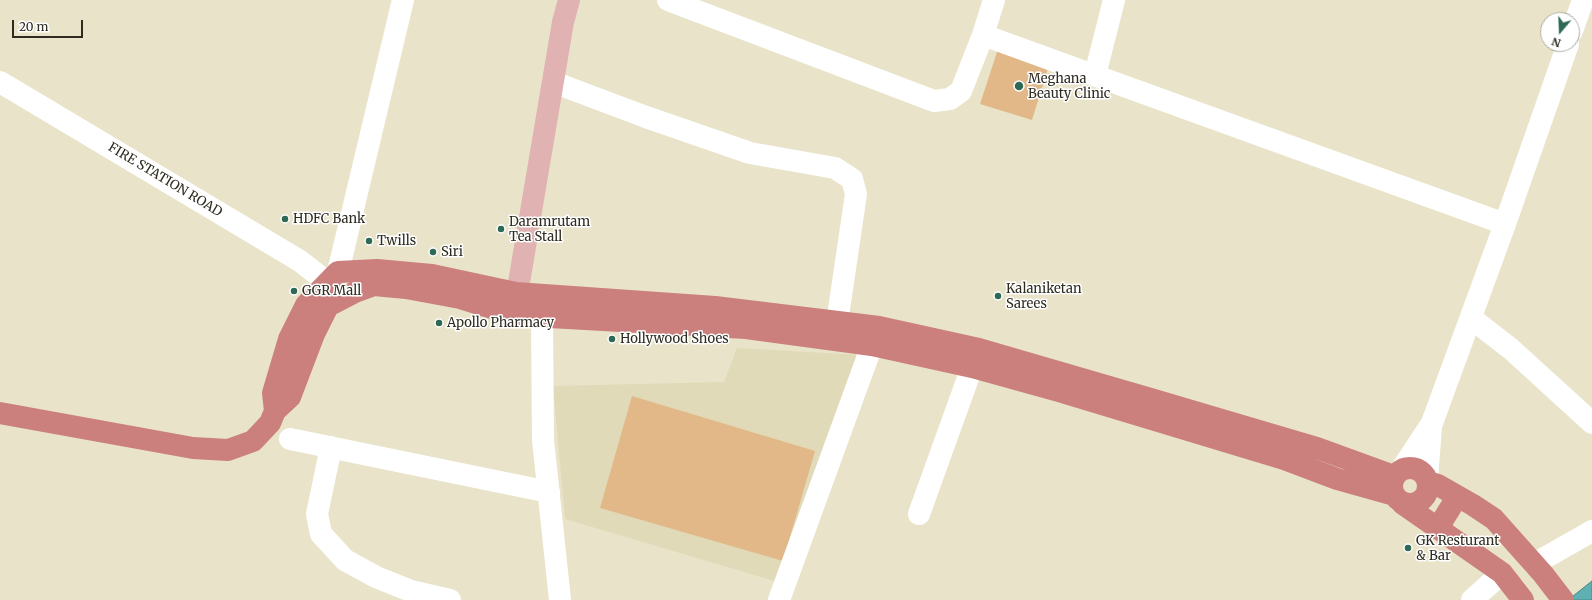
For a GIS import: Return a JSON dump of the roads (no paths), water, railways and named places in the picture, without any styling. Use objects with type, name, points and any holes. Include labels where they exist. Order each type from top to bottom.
[{"type":"highway","points":[[279,400],[289,339],[306,305],[332,277],[377,270],[432,275],[516,293],[715,307],[879,327],[979,349],[1345,458],[1398,486],[1438,528],[1502,573],[1520,597]]},
{"type":"highway","points":[[0,414],[193,448],[228,450],[253,441],[270,423],[279,400],[328,306],[361,289],[374,285],[406,288],[460,298],[514,315],[746,328],[872,345],[972,366],[1284,459],[1337,479],[1398,486],[1413,505],[1422,500],[1428,492],[1428,480]]},
{"type":"highway","points":[[1337,479],[1345,458]]},
{"type":"highway","points":[[1398,486],[1411,468],[1416,469],[1420,471],[1428,480],[1473,505],[1494,519],[1563,600]]},
{"type":"highway","points":[[1438,528],[1457,497]]},
{"type":"main road","points":[[514,315],[516,293],[569,0]]},
{"type":"street","points":[[332,277],[403,0]]},
{"type":"street","points":[[668,0],[934,101],[950,99],[961,91],[983,35],[994,0]]},
{"type":"street","points":[[1095,75],[1114,0]]},
{"type":"street","points":[[1579,12],[1583,0]]},
{"type":"street","points":[[983,35],[1505,224]]},
{"type":"street","points":[[1398,486],[1432,423],[1505,224],[1565,52]]},
{"type":"street","name":"FIRE STATION ROAD","points":[[0,82],[300,261],[332,277]]},
{"type":"street","points":[[553,82],[646,117],[750,153],[835,168],[852,179],[856,194],[837,323]]},
{"type":"street","points":[[542,317],[543,440],[560,600]]},
{"type":"street","points":[[1471,318],[1511,350],[1592,423]]},
{"type":"street","points":[[779,600],[872,345]]},
{"type":"street","points":[[919,514],[972,366]]},
{"type":"street","points":[[1428,480],[1432,423]]},
{"type":"street","points":[[290,439],[549,492]]},
{"type":"street","points":[[331,447],[317,514],[321,534],[345,560],[376,577],[411,591],[450,600]]},
{"type":"street","points":[[1538,569],[1592,531]]},
{"type":"street","points":[[1472,600],[1502,573]]},
{"type":"water","points":[[1592,581],[1592,600],[1568,600]]},
{"type":"place","name":"Meghana Beauty Clinic","points":[[1019,86]]},
{"type":"place","name":"HDFC Bank","points":[[285,219]]},
{"type":"place","name":"Daramrutam Tea Stall","points":[[501,229]]},
{"type":"place","name":"Twills","points":[[369,241]]},
{"type":"place","name":"Siri","points":[[433,252]]},
{"type":"place","name":"GGR Mall","points":[[294,291]]},
{"type":"place","name":"Kalaniketan Sarees","points":[[998,296]]},
{"type":"place","name":"Apollo Pharmacy","points":[[439,323]]},
{"type":"place","name":"Hollywood Shoes","points":[[612,339]]},
{"type":"place","name":"GK Resturant & Bar","points":[[1408,548]]}]
